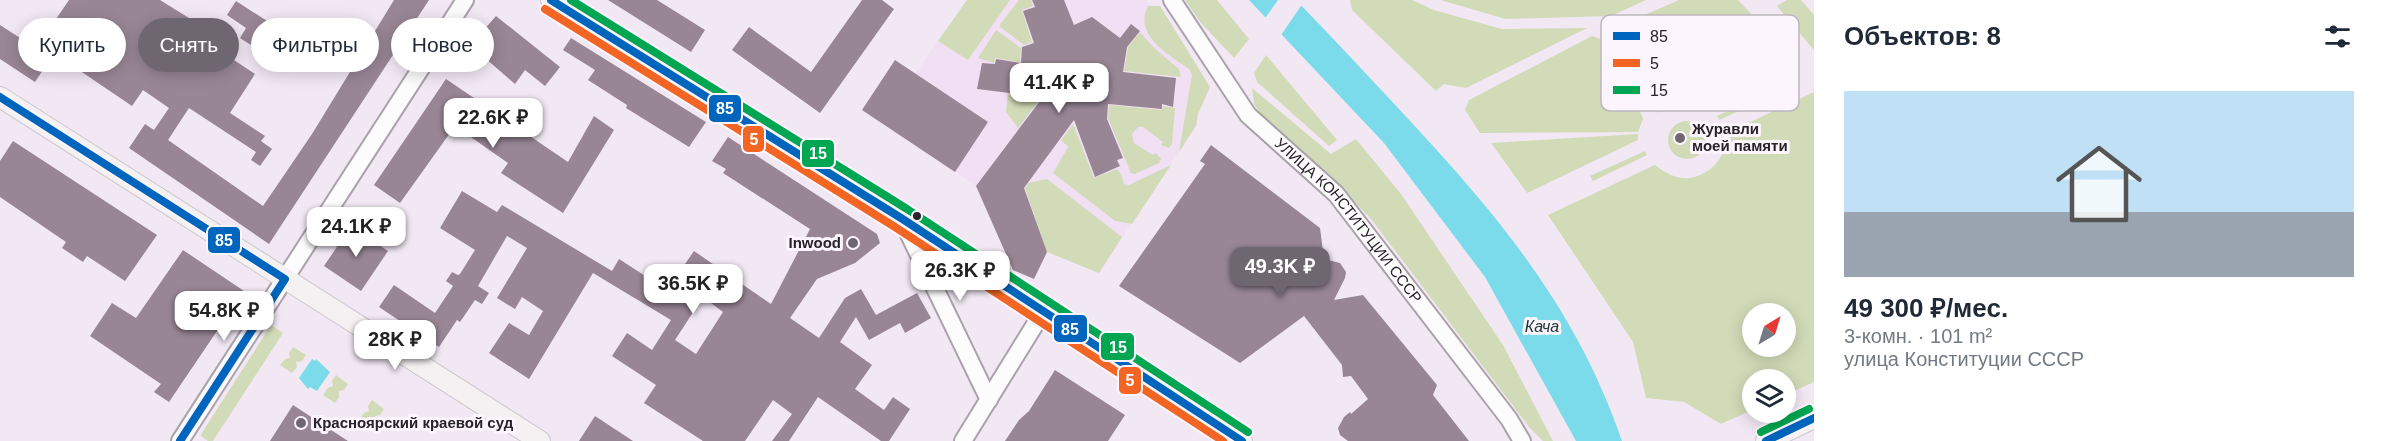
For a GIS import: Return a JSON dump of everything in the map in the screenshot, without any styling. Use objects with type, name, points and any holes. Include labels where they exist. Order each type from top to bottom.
[{"type":"main road","points":[[551,0],[901,218],[1242,441]]},
{"type":"main road","points":[[0,97],[540,441]]},
{"type":"main road","points":[[1773,439],[1814,418]]},
{"type":"street","points":[[180,441],[465,0]]},
{"type":"street","name":"УЛИЦА КОНСТИТУЦИИ СССР","points":[[1172,0],[1248,115],[1336,194],[1509,419],[1522,441]]},
{"type":"street","points":[[901,218],[989,400]]},
{"type":"street","points":[[963,441],[1044,310]]},
{"type":"shaded area","points":[[967,0],[1146,0],[1150,5],[1160,6],[1210,87],[1198,114],[1196,126],[1099,273],[1048,252],[1034,279],[1013,270],[976,186],[955,172],[988,122],[915,74]]},
{"type":"green space","points":[[967,0],[1010,0],[968,60],[938,41]]},
{"type":"green space","points":[[1019,0],[1031,0],[1033,6],[1022,10],[1032,42],[1024,45],[999,26]]},
{"type":"green space","points":[[1185,0],[1217,0],[1249,39],[1234,58],[1201,23]]},
{"type":"green space","points":[[1350,0],[1412,0],[1434,10],[1502,29],[1587,28],[1466,88],[1444,84],[1436,91],[1352,10]]},
{"type":"green space","points":[[1440,0],[1646,0],[1613,15],[1506,19]]},
{"type":"green space","points":[[1679,0],[1738,0],[1752,15],[1645,15]]},
{"type":"green space","points":[[1787,0],[1801,0],[1814,15],[1814,50],[1799,32],[1799,15],[1785,15],[1777,6]]},
{"type":"green space","points":[[1148,6],[1160,6],[1210,87],[1198,114],[1196,126],[1179,152],[1192,75],[1189,69],[1163,51],[1149,35],[1145,26]]},
{"type":"green space","points":[[996,30],[1021,48],[1020,62],[995,58],[994,63],[978,58]]},
{"type":"green space","points":[[1140,32],[1153,47],[1179,69],[1181,77],[1124,71],[1128,47]]},
{"type":"green space","points":[[1592,36],[1601,39],[1601,111],[1640,111],[1643,119],[1638,132],[1480,133],[1465,110],[1469,100]]},
{"type":"green space","points":[[1266,55],[1337,140],[1329,146],[1257,82],[1254,73]]},
{"type":"green space","points":[[1252,88],[1331,154],[1356,139],[1401,194],[1503,345],[1553,441],[1543,441],[1529,427],[1371,219],[1333,180],[1264,119],[1254,104]]},
{"type":"green space","points":[[1814,92],[1814,382],[1796,390],[1796,369],[1742,369],[1742,415],[1721,424],[1684,402],[1646,398],[1633,342],[1548,215],[1655,165],[1677,177],[1693,177],[1715,165],[1723,151],[1723,135],[1774,111],[1799,111],[1799,99]]},
{"type":"green space","points":[[1008,94],[1040,99],[1018,128],[1006,112]]},
{"type":"green space","points":[[1109,105],[1162,110],[1163,106],[1175,108],[1172,144],[1169,148],[1161,145],[1163,142],[1143,127],[1138,127],[1132,134],[1134,143],[1153,155],[1156,153],[1161,159],[1159,163],[1135,174],[1131,173],[1108,118]]},
{"type":"green space","points":[[1728,111],[1739,111],[1719,120],[1717,116]]},
{"type":"green space","points":[[1687,121],[1701,126],[1706,140],[1701,154],[1687,159],[1673,154],[1668,140],[1673,126]]},
{"type":"green space","points":[[1073,124],[1094,178],[1117,169],[1124,184],[1129,185],[1171,165],[1132,224],[1115,221],[1053,173],[1068,147],[1061,140]]},
{"type":"green space","points":[[1638,134],[1638,140],[1527,193],[1491,143]]},
{"type":"green space","points":[[1645,151],[1647,155],[1593,181],[1590,176]]},
{"type":"green space","points":[[1047,179],[1122,237],[1099,273],[1047,252],[1025,188],[1029,183]]},
{"type":"green space","points":[[271,325],[283,333],[213,441],[208,441],[201,436],[203,431]]},
{"type":"green space","points":[[293,347],[306,355],[302,361],[296,362],[297,367],[292,373],[280,365],[285,359],[290,358],[289,353]]},
{"type":"green space","points":[[336,375],[348,384],[344,390],[339,391],[339,397],[335,403],[323,395],[328,388],[333,386],[332,381]]},
{"type":"green space","points":[[372,400],[384,409],[380,415],[375,416],[375,422],[371,428],[359,420],[364,413],[369,411],[368,406]]},
{"type":"water","name":"Кача","points":[[1249,0],[1296,0],[1340,45],[1476,195],[1534,270],[1560,309],[1604,394],[1622,441],[1576,441],[1485,277],[1384,143]]},
{"type":"water","points":[[312,359],[315,361],[316,359],[330,372],[317,391],[310,387],[308,389],[299,378]]},
{"type":"pier","points":[[1278,0],[1300,0],[1303,3],[1279,38],[1263,21]]},
{"type":"building","points":[[69,0],[160,0],[189,18],[138,18],[138,72],[239,72],[239,63],[255,74],[230,113],[265,136],[261,141],[272,149],[260,166],[251,160],[256,152],[189,108],[168,140],[263,206],[312,134],[350,72],[379,72],[379,25],[394,0],[429,0],[417,18],[391,18],[391,58],[269,244],[129,148],[145,124],[154,130],[169,108],[143,90],[132,106],[82,72],[126,72],[126,18],[57,18]]},
{"type":"building","points":[[608,0],[657,0],[705,30],[691,52]]},
{"type":"building","points":[[862,0],[882,0],[894,9],[820,113],[732,50],[749,27],[811,72]]},
{"type":"building","points":[[1032,0],[1064,0],[1074,25],[1092,17],[1120,38],[1131,24],[1140,31],[1127,47],[1123,72],[1176,78],[1173,107],[1162,104],[1162,109],[1108,104],[1107,119],[1123,158],[1117,160],[1120,166],[1095,177],[1074,120],[1024,188],[1047,252],[1034,279],[1013,270],[976,186],[1043,97],[977,89],[982,63],[995,64],[996,59],[1021,63],[1022,47],[1034,43],[1023,11],[1035,7]]},
{"type":"building","points":[[236,1],[262,18],[251,18],[251,45],[240,38],[246,28],[239,23],[239,18],[231,18],[227,15]]},
{"type":"building","points":[[496,16],[560,67],[545,86],[525,70],[515,84],[494,66],[494,18]]},
{"type":"building","points":[[0,25],[18,37],[18,71],[0,59]]},
{"type":"building","points":[[571,38],[706,122],[689,147],[626,108],[627,105],[588,80],[595,70],[563,50]]},
{"type":"building","points":[[895,60],[988,122],[955,172],[862,110]]},
{"type":"building","points":[[20,72],[42,72],[35,82]]},
{"type":"building","points":[[446,79],[568,162],[594,116],[614,130],[563,213],[501,173],[508,163],[455,126],[400,203],[374,185]]},
{"type":"building","points":[[728,137],[877,234],[880,243],[855,263],[817,279],[790,318],[819,338],[845,298],[861,289],[876,315],[917,293],[931,318],[905,333],[900,323],[869,340],[856,317],[840,342],[872,365],[855,389],[884,410],[893,397],[910,409],[889,441],[881,441],[818,397],[789,441],[772,441],[792,414],[773,400],[745,441],[703,441],[644,403],[656,385],[612,356],[627,333],[652,350],[671,320],[593,273],[529,379],[489,353],[509,323],[529,335],[543,311],[522,297],[515,309],[497,298],[527,248],[507,236],[478,286],[489,293],[482,304],[475,300],[460,322],[457,320],[439,347],[379,307],[394,285],[435,313],[453,286],[446,281],[452,272],[460,274],[475,250],[440,228],[462,191],[497,212],[502,205],[612,271],[619,259],[667,290],[694,251],[771,304],[810,229],[723,173],[726,169],[712,161]],"holes":[[[703,297],[723,312],[696,354],[675,340]]]},
{"type":"building","points":[[13,141],[157,235],[125,281],[87,256],[83,262],[62,248],[66,242],[0,197],[0,161]]},
{"type":"building","points":[[1211,145],[1320,228],[1324,259],[1340,263],[1346,272],[1334,300],[1363,295],[1437,385],[1433,395],[1469,441],[1348,441],[1340,435],[1338,428],[1344,417],[1368,399],[1351,376],[1343,377],[1342,365],[1304,316],[1240,363],[1119,286],[1205,164],[1200,161]]},
{"type":"building","points":[[351,226],[388,251],[361,291],[324,266]]},
{"type":"building","points":[[183,250],[244,291],[169,402],[154,392],[161,384],[90,336],[112,303],[136,318]]},
{"type":"building","points":[[1055,370],[1125,415],[1108,441],[1005,441],[1019,420],[1029,411]]},
{"type":"building","name":"Красноярский краевой суд","points":[[293,405],[348,441],[270,441]]},
{"type":"building","points":[[595,416],[633,441],[579,441]]},
{"type":"transit line","name":"85","points":[[551,0],[901,218],[1242,441]]},
{"type":"transit line","name":"15","points":[[571,0],[907,209],[1248,432]]},
{"type":"transit line","name":"5","points":[[545,9],[895,227],[1223,441]]},
{"type":"transit line","name":"85","points":[[0,97],[285,279],[180,441]]},
{"type":"transit line","name":"15","points":[[1761,432],[1809,409]]},
{"type":"transit line","name":"85","points":[[1766,441],[1814,418]]},
{"type":"place","name":"Журавли моей памяти","points":[[1680,138]]},
{"type":"place","name":"Inwood","points":[[853,243]]},
{"type":"place","name":"Красноярский краевой суд","points":[[301,423]]}]
